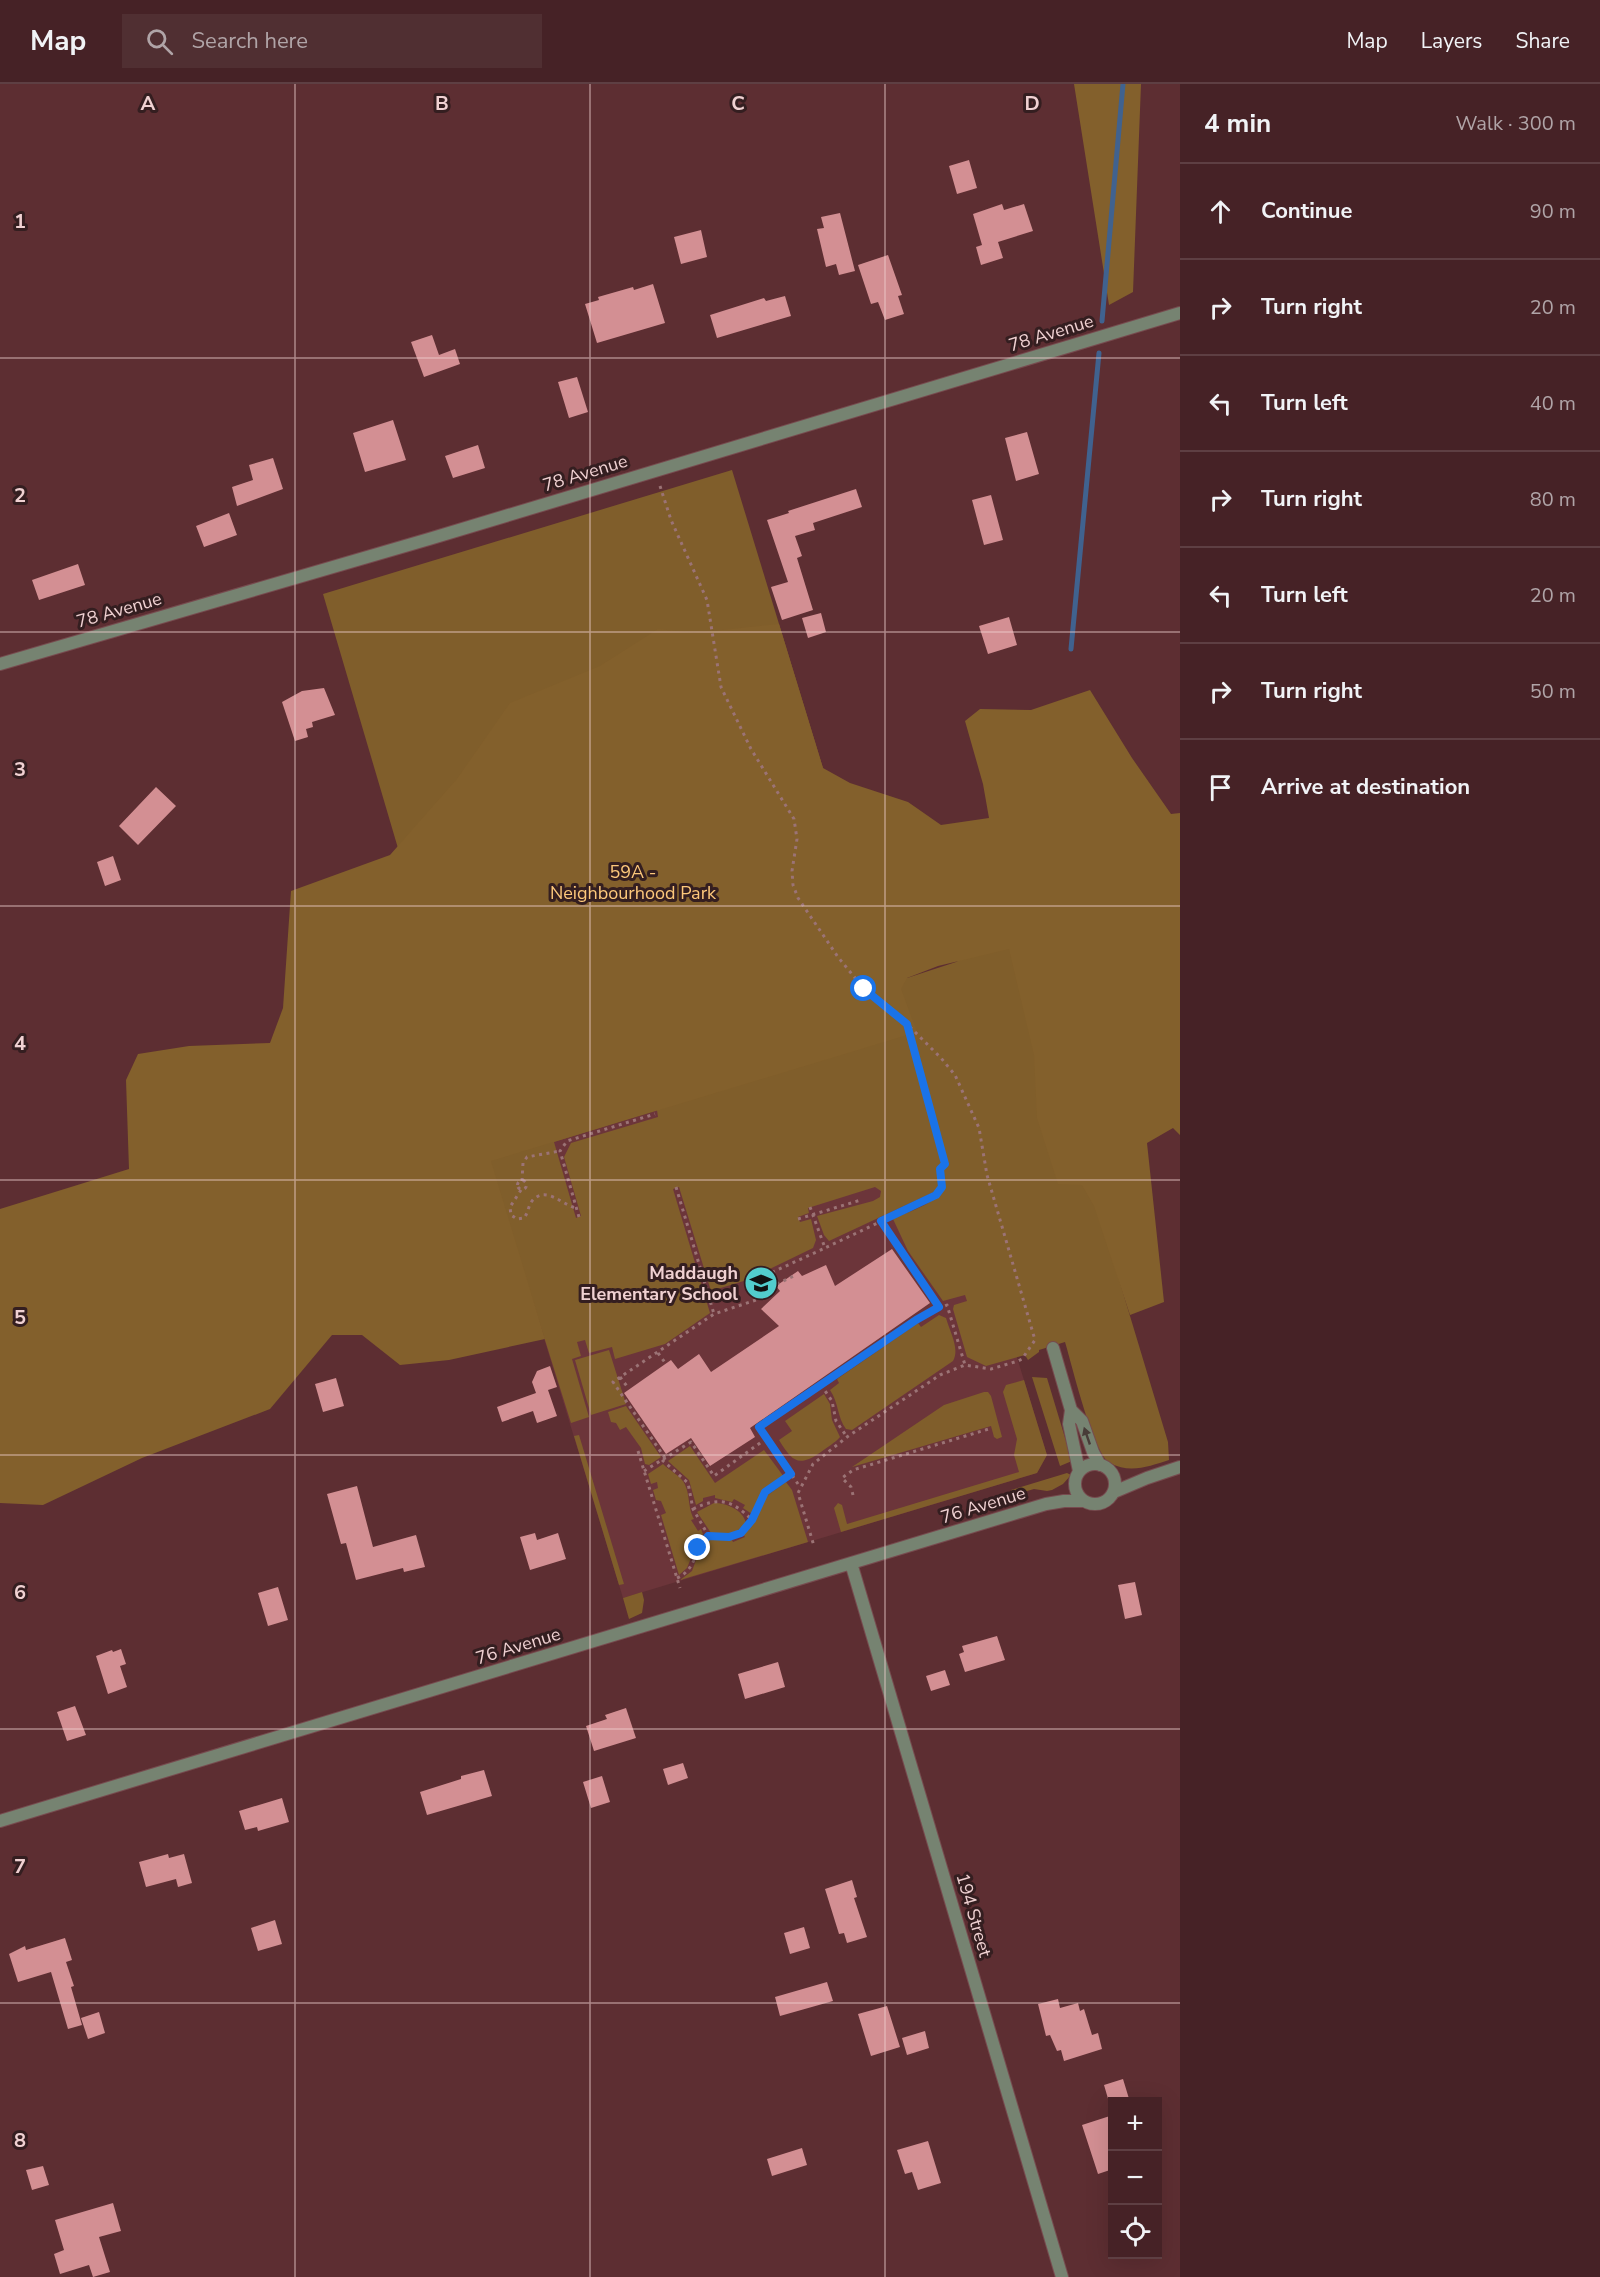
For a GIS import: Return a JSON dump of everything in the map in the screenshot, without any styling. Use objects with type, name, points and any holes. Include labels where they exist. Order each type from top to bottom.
[{"type":"street","name":"78 Avenue","points":[[0,664],[656,471],[1180,313]]},
{"type":"street","points":[[1053,1348],[1071,1410],[1069,1424],[1079,1471]]},
{"type":"street","points":[[1071,1410],[1082,1421],[1093,1452],[1100,1464],[1113,1476],[1114,1491]]},
{"type":"street","points":[[1100,1464],[1089,1465],[1079,1471],[1075,1487],[1083,1500],[1098,1504],[1107,1500],[1114,1491],[1180,1467]]},
{"type":"street","points":[[1113,1476],[1147,1478]]},
{"type":"street","name":"76 Avenue","points":[[1046,1504],[1075,1487]]},
{"type":"street","name":"76 Avenue","points":[[0,1821],[1046,1504],[1083,1500]]},
{"type":"street","name":"194 Street","points":[[852,1563],[1062,2277]]},
{"type":"path","points":[[656,471],[671,520],[707,600],[721,687],[751,749],[794,819],[797,839],[793,878],[798,898],[838,957],[864,989],[907,1024],[955,1075],[979,1128],[987,1175],[1035,1340],[1022,1359],[1018,1361],[992,1369],[965,1365],[940,1375],[847,1437],[813,1464],[798,1493],[814,1546]]},
{"type":"path","points":[[708,1536],[693,1509],[688,1483],[664,1460],[613,1382],[714,1314],[756,1300],[751,1282],[936,1195],[942,1187],[940,1169],[945,1164],[907,1024]]},
{"type":"path","points":[[521,1190],[517,1185],[522,1180],[523,1163],[527,1158],[560,1151],[567,1142],[656,1114]]},
{"type":"path","points":[[560,1151],[579,1217]]},
{"type":"path","points":[[522,1180],[527,1186],[521,1190],[510,1207],[511,1215],[517,1220],[526,1216],[533,1200],[540,1196],[552,1196],[576,1208]]},
{"type":"path","points":[[676,1188],[714,1314]]},
{"type":"path","points":[[798,1219],[861,1200]]},
{"type":"path","points":[[810,1207],[825,1248]]},
{"type":"path","points":[[881,1221],[939,1307]]},
{"type":"path","points":[[763,1276],[768,1288],[796,1275]]},
{"type":"path","points":[[800,1487],[758,1425],[939,1307],[947,1305],[965,1365]]},
{"type":"path","points":[[657,1353],[666,1364]]},
{"type":"path","points":[[621,1377],[629,1389]]},
{"type":"path","points":[[821,1385],[832,1401],[836,1421],[847,1437]]},
{"type":"path","points":[[853,1495],[851,1486],[842,1478],[853,1470],[992,1428]]},
{"type":"path","points":[[644,1471],[691,1442],[714,1476],[767,1438]]},
{"type":"path","points":[[638,1451],[680,1588]]},
{"type":"path","points":[[708,1536],[735,1536],[746,1529],[765,1492],[791,1474]]},
{"type":"path","points":[[693,1509],[719,1500],[736,1506],[752,1520]]},
{"type":"path","points":[[677,1578],[691,1568],[698,1548],[708,1536]]},
{"type":"shaded area","name":"Maddaugh Elementary School","points":[[917,1032],[1047,1455],[1037,1473],[623,1598],[490,1161]]},
{"type":"green space","points":[[1074,84],[1141,84],[1133,292],[1109,305]]},
{"type":"green space","name":"59A - Neighbourhood Park","points":[[732,470],[884,968],[907,978],[956,962],[1013,928],[1168,1442],[1169,1460],[1147,1466],[1125,1468],[1110,1463],[1103,1456],[1090,1427],[1065,1342],[1039,1350],[1028,1360],[1025,1355],[986,1366],[967,1357],[953,1309],[954,1305],[967,1301],[965,1295],[943,1301],[908,1251],[893,1219],[922,1206],[938,1195],[943,1188],[942,1167],[936,1168],[940,1182],[936,1191],[829,1241],[824,1235],[817,1216],[873,1201],[880,1197],[881,1191],[875,1187],[808,1208],[809,1213],[798,1217],[800,1222],[811,1219],[816,1240],[813,1248],[747,1280],[711,1291],[679,1187],[673,1189],[710,1313],[665,1344],[615,1359],[612,1347],[589,1353],[585,1340],[577,1342],[581,1356],[572,1359],[589,1417],[571,1423],[513,1238],[323,594]],"holes":[[[657,1110],[658,1117],[571,1143],[564,1157],[581,1216],[576,1218],[554,1142]]]},
{"type":"green space","points":[[779,624],[823,768],[850,783],[908,802],[941,825],[989,818],[983,784],[965,721],[980,709],[1031,710],[1090,690],[1132,758],[1171,814],[1180,813],[1180,1135],[1173,1128],[1147,1143],[1164,1302],[1130,1315],[1094,1206],[1082,1185],[1058,1184],[1037,1118],[1034,1055],[1009,949],[938,966],[907,978],[901,989],[917,1032],[491,1161],[545,1339],[449,1360],[400,1365],[362,1335],[332,1335],[270,1409],[142,1458],[43,1505],[0,1503],[0,1209],[129,1169],[126,1080],[138,1054],[189,1046],[270,1043],[283,1008],[291,891],[390,855],[457,779],[510,703],[600,666],[658,629],[694,633]]},
{"type":"green space","points":[[939,1315],[946,1318],[954,1340],[953,1361],[852,1430],[846,1429],[830,1390],[839,1383],[837,1379],[918,1323],[921,1327]]},
{"type":"green space","points":[[609,1350],[626,1404],[591,1415],[575,1360]]},
{"type":"green space","points":[[1032,1377],[1047,1378],[1072,1461],[1060,1466]]},
{"type":"green space","points":[[1024,1380],[1047,1455],[1037,1473],[841,1532],[834,1508],[838,1503],[842,1505],[847,1524],[1019,1472],[1014,1455],[1017,1439],[1003,1392],[1006,1385]]},
{"type":"green space","points":[[988,1392],[991,1396],[1002,1437],[997,1439],[994,1437],[991,1426],[852,1467],[944,1405]]},
{"type":"green space","points":[[824,1394],[830,1404],[832,1420],[840,1437],[813,1457],[807,1460],[796,1460],[779,1440],[792,1431],[785,1421]]},
{"type":"green space","points":[[626,1406],[661,1457],[649,1465],[645,1464],[641,1448],[626,1427],[620,1430],[616,1423],[611,1422],[608,1412]]},
{"type":"green space","points":[[579,1435],[624,1584],[619,1585],[574,1436]]},
{"type":"green space","points":[[690,1446],[715,1483],[764,1450],[784,1477],[762,1491],[752,1514],[743,1508],[745,1505],[734,1499],[732,1502],[715,1498],[715,1495],[703,1498],[703,1501],[696,1505],[689,1480],[668,1461]]},
{"type":"green space","points":[[663,1464],[685,1484],[694,1519],[691,1520],[698,1531],[701,1529],[703,1534],[687,1568],[679,1575],[661,1515],[666,1513],[661,1501],[656,1500],[653,1490],[658,1488],[657,1482],[651,1484],[648,1474]]},
{"type":"green space","points":[[1067,1473],[1071,1475],[1063,1484],[1052,1490],[1034,1489],[1013,1495],[1011,1490]]},
{"type":"green space","points":[[786,1482],[792,1490],[808,1542],[680,1580],[692,1571],[699,1552],[708,1540],[732,1540],[733,1542],[745,1537],[743,1534],[755,1519],[765,1497]]},
{"type":"green space","points":[[714,1503],[734,1508],[742,1514],[746,1523],[734,1534],[711,1533],[697,1512]]},
{"type":"green space","points":[[642,1592],[644,1600],[642,1613],[629,1619],[623,1598]]},
{"type":"building","points":[[969,160],[977,188],[957,194],[949,166]]},
{"type":"building","points":[[1002,204],[1004,210],[1024,204],[1033,231],[998,242],[1003,258],[981,265],[976,247],[982,245],[973,214]]},
{"type":"building","points":[[840,213],[855,271],[839,275],[836,264],[826,267],[817,229],[824,228],[821,217]]},
{"type":"building","points":[[701,230],[707,257],[681,264],[674,237]]},
{"type":"building","points":[[888,255],[902,295],[898,296],[904,314],[885,320],[878,302],[871,304],[858,265]]},
{"type":"building","points":[[653,284],[665,323],[597,343],[585,304],[599,300],[598,297]]},
{"type":"building","points":[[785,296],[791,316],[717,338],[710,315],[764,298],[766,301]]},
{"type":"building","points":[[432,335],[439,355],[455,349],[460,364],[424,377],[411,342]]},
{"type":"building","points":[[577,377],[588,412],[569,418],[558,382]]},
{"type":"building","points":[[393,420],[406,460],[365,472],[353,433]]},
{"type":"building","points":[[1027,432],[1039,474],[1016,481],[1005,438]]},
{"type":"building","points":[[478,445],[485,468],[453,478],[445,456]]},
{"type":"building","points":[[273,458],[283,489],[237,506],[232,487],[253,480],[249,465]]},
{"type":"building","points":[[856,489],[862,507],[813,523],[815,530],[795,536],[802,556],[797,558],[813,610],[782,620],[771,587],[788,582],[767,520]]},
{"type":"building","points":[[991,495],[1003,540],[984,545],[972,500]]},
{"type":"building","points":[[229,513],[237,535],[204,547],[196,526]]},
{"type":"building","points":[[78,564],[85,585],[39,600],[32,580]]},
{"type":"building","points":[[821,613],[826,632],[808,638],[802,618]]},
{"type":"building","points":[[1009,617],[1017,645],[988,654],[979,626]]},
{"type":"building","points":[[324,688],[335,715],[312,722],[313,727],[306,729],[308,737],[295,741],[282,702],[302,691]]},
{"type":"building","points":[[156,787],[176,806],[138,845],[119,826]]},
{"type":"building","points":[[113,856],[121,880],[105,886],[97,862]]},
{"type":"building","points":[[892,1249],[930,1303],[750,1428],[755,1437],[710,1466],[691,1438],[666,1454],[624,1393],[671,1360],[678,1369],[699,1354],[711,1372],[779,1326],[761,1309],[780,1291],[776,1286],[798,1271],[802,1276],[826,1265],[835,1286]]},
{"type":"building","points":[[550,1366],[557,1387],[548,1390],[557,1416],[537,1423],[533,1411],[502,1422],[497,1407],[536,1393],[532,1382],[537,1371]]},
{"type":"building","points":[[336,1378],[344,1406],[323,1412],[315,1384]]},
{"type":"building","points":[[357,1486],[373,1547],[416,1535],[425,1567],[404,1572],[403,1568],[356,1580],[346,1543],[341,1544],[327,1494]]},
{"type":"building","points":[[535,1533],[537,1540],[558,1533],[566,1559],[530,1570],[520,1537]]},
{"type":"building","points":[[1135,1582],[1142,1615],[1125,1619],[1118,1585]]},
{"type":"building","points":[[278,1587],[288,1620],[268,1626],[258,1593]]},
{"type":"building","points":[[997,1636],[1005,1660],[965,1672],[959,1654],[964,1652],[962,1646]]},
{"type":"building","points":[[121,1649],[126,1664],[120,1666],[127,1687],[108,1694],[96,1656]]},
{"type":"building","points":[[778,1662],[785,1687],[745,1699],[738,1674]]},
{"type":"building","points":[[945,1670],[950,1685],[931,1691],[926,1676]]},
{"type":"building","points":[[75,1706],[86,1735],[67,1741],[57,1712]]},
{"type":"building","points":[[626,1708],[636,1738],[594,1751],[586,1726],[607,1719],[605,1715]]},
{"type":"building","points":[[683,1763],[688,1778],[668,1785],[663,1769]]},
{"type":"building","points":[[484,1770],[492,1796],[427,1815],[420,1792],[461,1779],[461,1776]]},
{"type":"building","points":[[602,1776],[610,1802],[591,1808],[583,1782]]},
{"type":"building","points":[[282,1798],[289,1822],[258,1831],[257,1827],[245,1830],[239,1811]]},
{"type":"building","points":[[168,1854],[169,1858],[184,1854],[192,1883],[178,1887],[176,1879],[146,1887],[139,1862]]},
{"type":"building","points":[[852,1880],[857,1897],[854,1898],[867,1937],[847,1943],[844,1933],[839,1934],[825,1889]]},
{"type":"building","points":[[275,1920],[282,1944],[258,1951],[251,1928]]},
{"type":"building","points":[[804,1927],[810,1948],[790,1954],[784,1933]]},
{"type":"building","points":[[65,1938],[72,1960],[66,1962],[74,1986],[71,1987],[82,2025],[68,2029],[51,1972],[18,1982],[9,1954],[25,1946],[26,1950]]},
{"type":"building","points":[[827,1982],[833,2001],[780,2016],[775,1997]]},
{"type":"building","points":[[1058,1999],[1060,2008],[1078,2003],[1080,2011],[1084,2009],[1092,2035],[1098,2033],[1102,2049],[1064,2061],[1061,2050],[1057,2051],[1050,2035],[1046,2036],[1038,2004]]},
{"type":"building","points":[[887,2006],[900,2047],[871,2056],[858,2014]]},
{"type":"building","points":[[99,2012],[105,2033],[88,2039],[81,2018]]},
{"type":"building","points":[[925,2031],[929,2048],[907,2055],[902,2038]]},
{"type":"building","points":[[1123,2079],[1128,2097],[1108,2099],[1104,2085]]},
{"type":"building","points":[[1108,2117],[1108,2171],[1098,2174],[1082,2125]]},
{"type":"building","points":[[928,2141],[941,2183],[918,2190],[912,2172],[905,2174],[897,2150]]},
{"type":"building","points":[[802,2148],[807,2165],[772,2176],[767,2159]]},
{"type":"building","points":[[43,2166],[49,2185],[32,2190],[26,2170]]},
{"type":"building","points":[[113,2203],[121,2231],[99,2237],[110,2272],[93,2277],[89,2265],[60,2274],[54,2254],[64,2250],[55,2220]]},
{"type":"waterway","points":[[1102,321],[1123,84]]},
{"type":"waterway","points":[[1071,649],[1099,353]]},
{"type":"place","name":"Maddaugh Elementary School","points":[[761,1283]]},
{"type":"route","points":[[698,1548],[708,1536],[729,1537],[741,1533],[752,1520],[765,1492],[791,1474],[759,1427],[916,1320],[939,1307],[881,1221],[936,1195],[942,1187],[940,1169],[945,1164],[907,1024],[864,989]]}]
